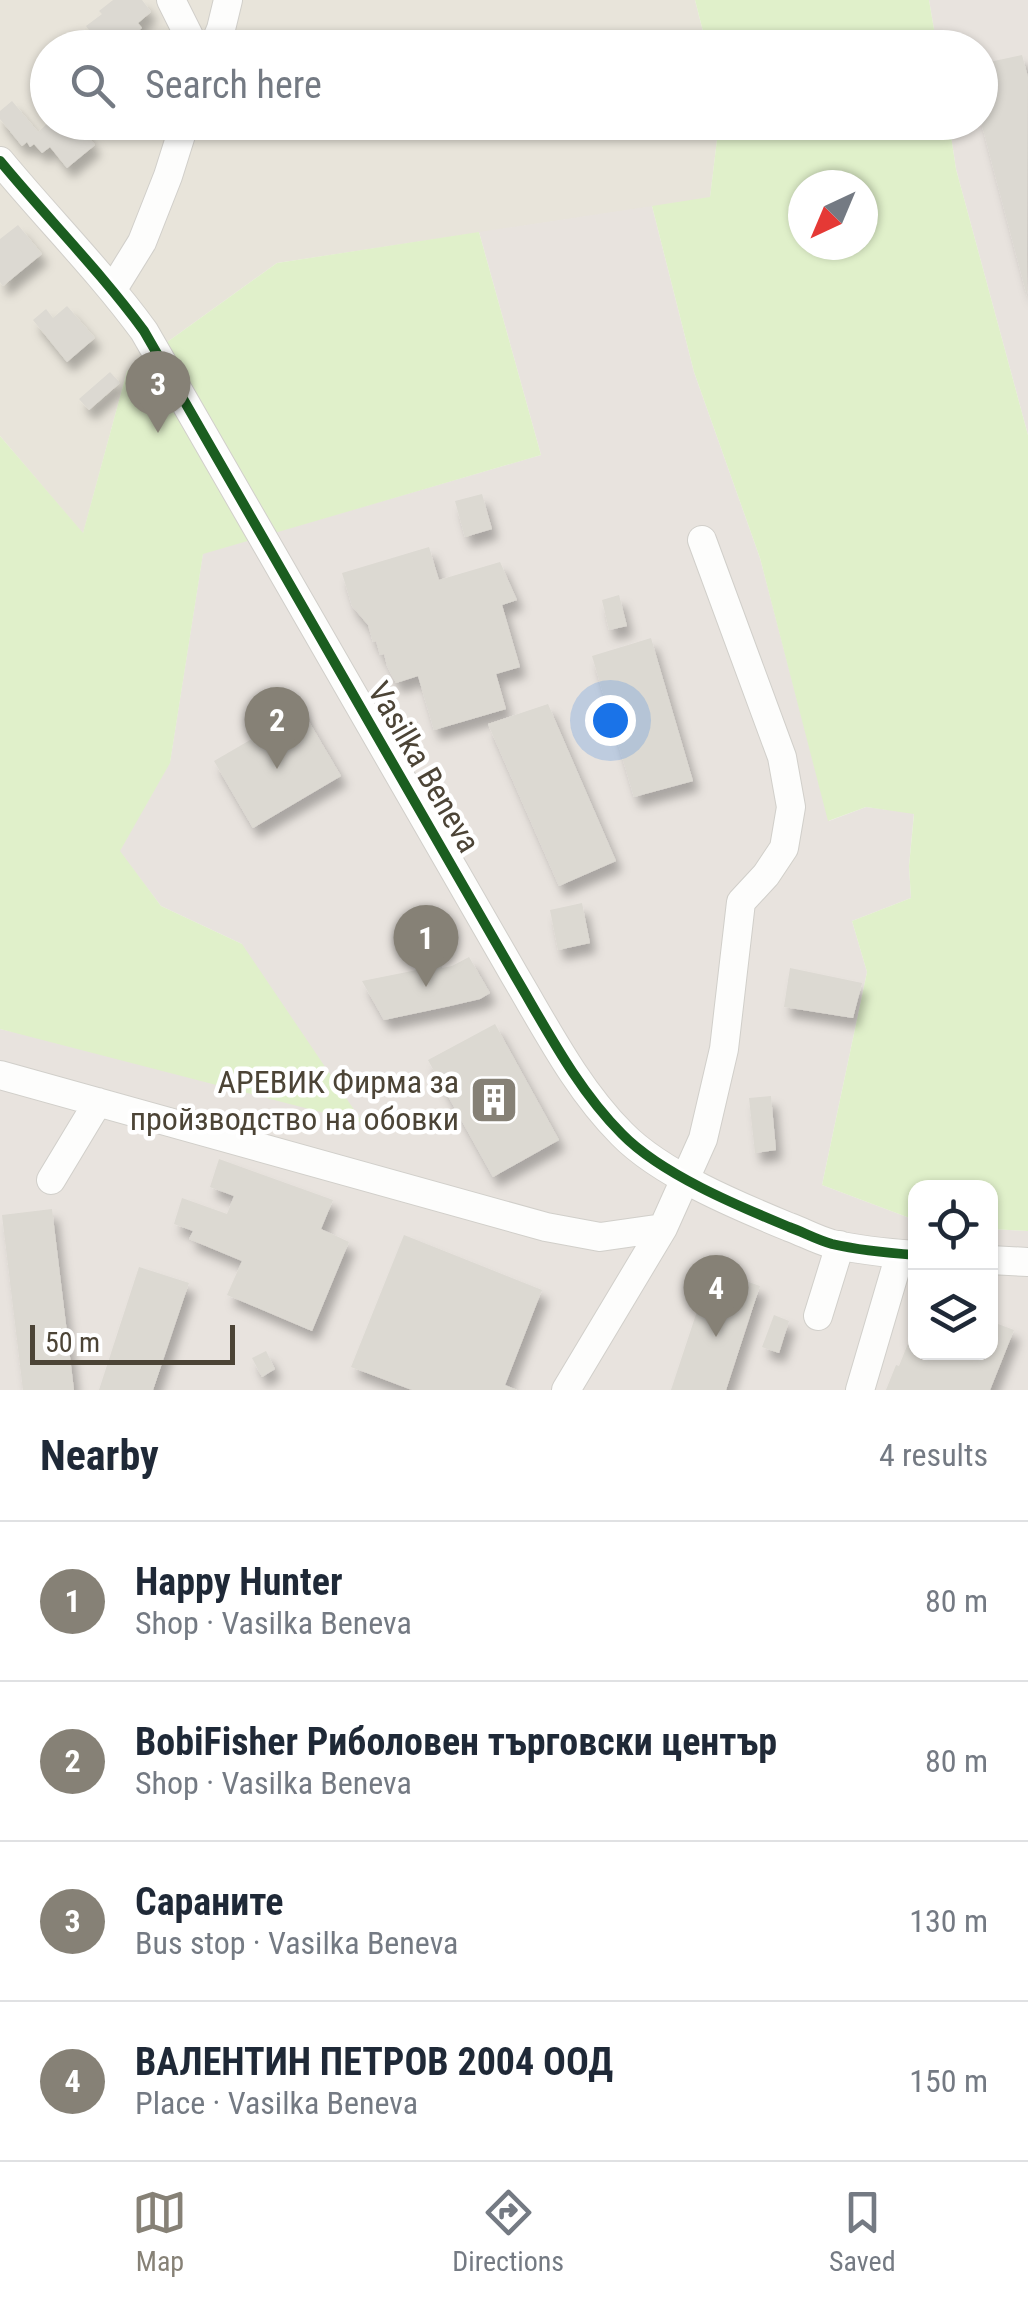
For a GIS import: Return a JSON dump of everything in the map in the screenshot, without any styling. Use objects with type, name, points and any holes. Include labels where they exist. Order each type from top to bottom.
[{"type":"street","points":[[171,0],[186,30]]},
{"type":"street","points":[[218,30],[228,0]]},
{"type":"street","points":[[113,289],[142,242],[179,140]]},
{"type":"street","name":"Vasilka Beneva","points":[[0,161],[113,289],[144,331],[505,960],[598,1106],[624,1136],[651,1158],[766,1217],[831,1244],[908,1254]]},
{"type":"street","points":[[566,1390],[663,1228],[703,1139],[724,1050],[741,902],[784,848],[791,807],[782,757],[702,540]]},
{"type":"street","points":[[0,1075],[546,1227],[600,1237],[663,1228]]},
{"type":"street","points":[[52,1180],[98,1102]]},
{"type":"street","points":[[818,1316],[840,1245]]},
{"type":"street","points":[[860,1390],[908,1254]]},
{"type":"street","points":[[998,1260],[1028,1262]]},
{"type":"shaded area","points":[[0,0],[695,0],[703,30],[30,30],[30,140],[717,140],[710,198],[277,263],[127,371],[83,534],[0,436]]},
{"type":"shaded area","points":[[929,0],[1028,0],[1028,435],[952,140],[998,140],[998,30],[934,30]]},
{"type":"shaded area","points":[[652,206],[694,372],[760,558],[829,821],[866,807],[914,813],[909,866],[911,898],[852,921],[867,972],[822,1185],[908,1217],[908,1360],[998,1360],[998,1229],[1028,1231],[1028,1390],[0,1390],[0,1029],[14,1032],[242,944],[161,906],[119,851],[170,762],[203,553],[541,455],[479,232]]},
{"type":"green space","points":[[695,0],[929,0],[934,30],[703,30]]},
{"type":"green space","points":[[717,140],[952,140],[1028,435],[1028,1231],[998,1229],[998,1180],[908,1180],[908,1217],[822,1185],[867,972],[852,921],[911,898],[909,866],[914,814],[866,807],[828,821],[760,558],[694,372],[652,206],[710,197]]},
{"type":"green space","points":[[479,232],[541,455],[203,554],[170,763],[120,851],[161,906],[242,944],[363,1123],[0,1029],[0,436],[83,533],[127,371],[277,263]]},
{"type":"building","points":[[113,0],[142,0],[151,12],[138,23],[140,30],[89,30],[86,26],[102,14],[99,11]]},
{"type":"building","points":[[1022,55],[1028,77],[1027,296],[986,140],[998,140],[998,60]]},
{"type":"building","points":[[12,101],[30,122],[30,140],[91,140],[95,145],[67,168],[50,147],[42,153],[34,144],[30,147],[27,142],[22,146],[0,119],[0,111]]},
{"type":"building","points":[[18,225],[42,254],[3,286],[0,239]]},
{"type":"building","points":[[67,306],[95,338],[67,362],[33,320],[46,309],[53,318]]},
{"type":"building","points":[[110,372],[120,383],[89,410],[79,399]]},
{"type":"building","points":[[482,494],[492,529],[465,537],[455,501]]},
{"type":"building","points":[[429,547],[439,580],[500,562],[517,600],[502,605],[520,667],[496,674],[506,709],[434,730],[418,676],[396,683],[368,625],[352,606],[342,573]]},
{"type":"building","points":[[619,595],[627,626],[609,630],[602,600]]},
{"type":"building","points":[[651,638],[693,781],[634,797],[592,656]]},
{"type":"building","points":[[548,704],[616,861],[559,886],[488,724]]},
{"type":"building","points":[[302,710],[341,776],[253,828],[214,761]]},
{"type":"building","points":[[582,903],[590,943],[558,950],[550,910]]},
{"type":"building","points":[[469,957],[490,993],[450,1006],[384,1020],[362,981],[452,966]]},
{"type":"building","points":[[790,968],[862,983],[853,1018],[784,1007]]},
{"type":"building","name":"АРЕВИК Фирма за пройзводство на обовки","points":[[495,1024],[559,1140],[493,1177],[428,1060]]},
{"type":"building","points":[[771,1096],[776,1150],[755,1153],[749,1098]]},
{"type":"building","points":[[219,1159],[333,1200],[321,1229],[349,1242],[312,1331],[227,1295],[242,1261],[189,1239],[193,1231],[174,1224],[182,1198],[227,1214],[234,1196],[210,1187]]},
{"type":"building","points":[[52,1209],[74,1390],[23,1390],[2,1215]]},
{"type":"building","points":[[404,1235],[542,1290],[505,1385],[517,1390],[412,1390],[351,1367]]},
{"type":"building","points":[[139,1267],[189,1283],[153,1390],[99,1390]]},
{"type":"building","points":[[711,1269],[760,1286],[726,1390],[671,1390]]},
{"type":"building","points":[[774,1315],[789,1321],[779,1353],[762,1347]]},
{"type":"building","points":[[998,1324],[1014,1330],[990,1390],[886,1390],[896,1365],[899,1366],[908,1344],[908,1360],[998,1360]]},
{"type":"building","points":[[266,1351],[275,1369],[262,1377],[252,1358]]},
{"type":"cycle path","points":[[0,161],[144,331],[551,1038],[606,1117],[657,1162],[747,1209],[832,1244],[908,1254]]},
{"type":"place","name":"Сараните","points":[[158,433]]},
{"type":"place","name":"BobiFisher Риболовен търговски център","points":[[277,769]]},
{"type":"place","name":"Happy Hunter","points":[[426,987]]},
{"type":"place","name":"АРЕВИК Фирма за пройзводство на обовки","points":[[494,1100]]},
{"type":"place","name":"ВАЛЕНТИН ПЕТРОВ 2004 ООД","points":[[716,1337]]}]
